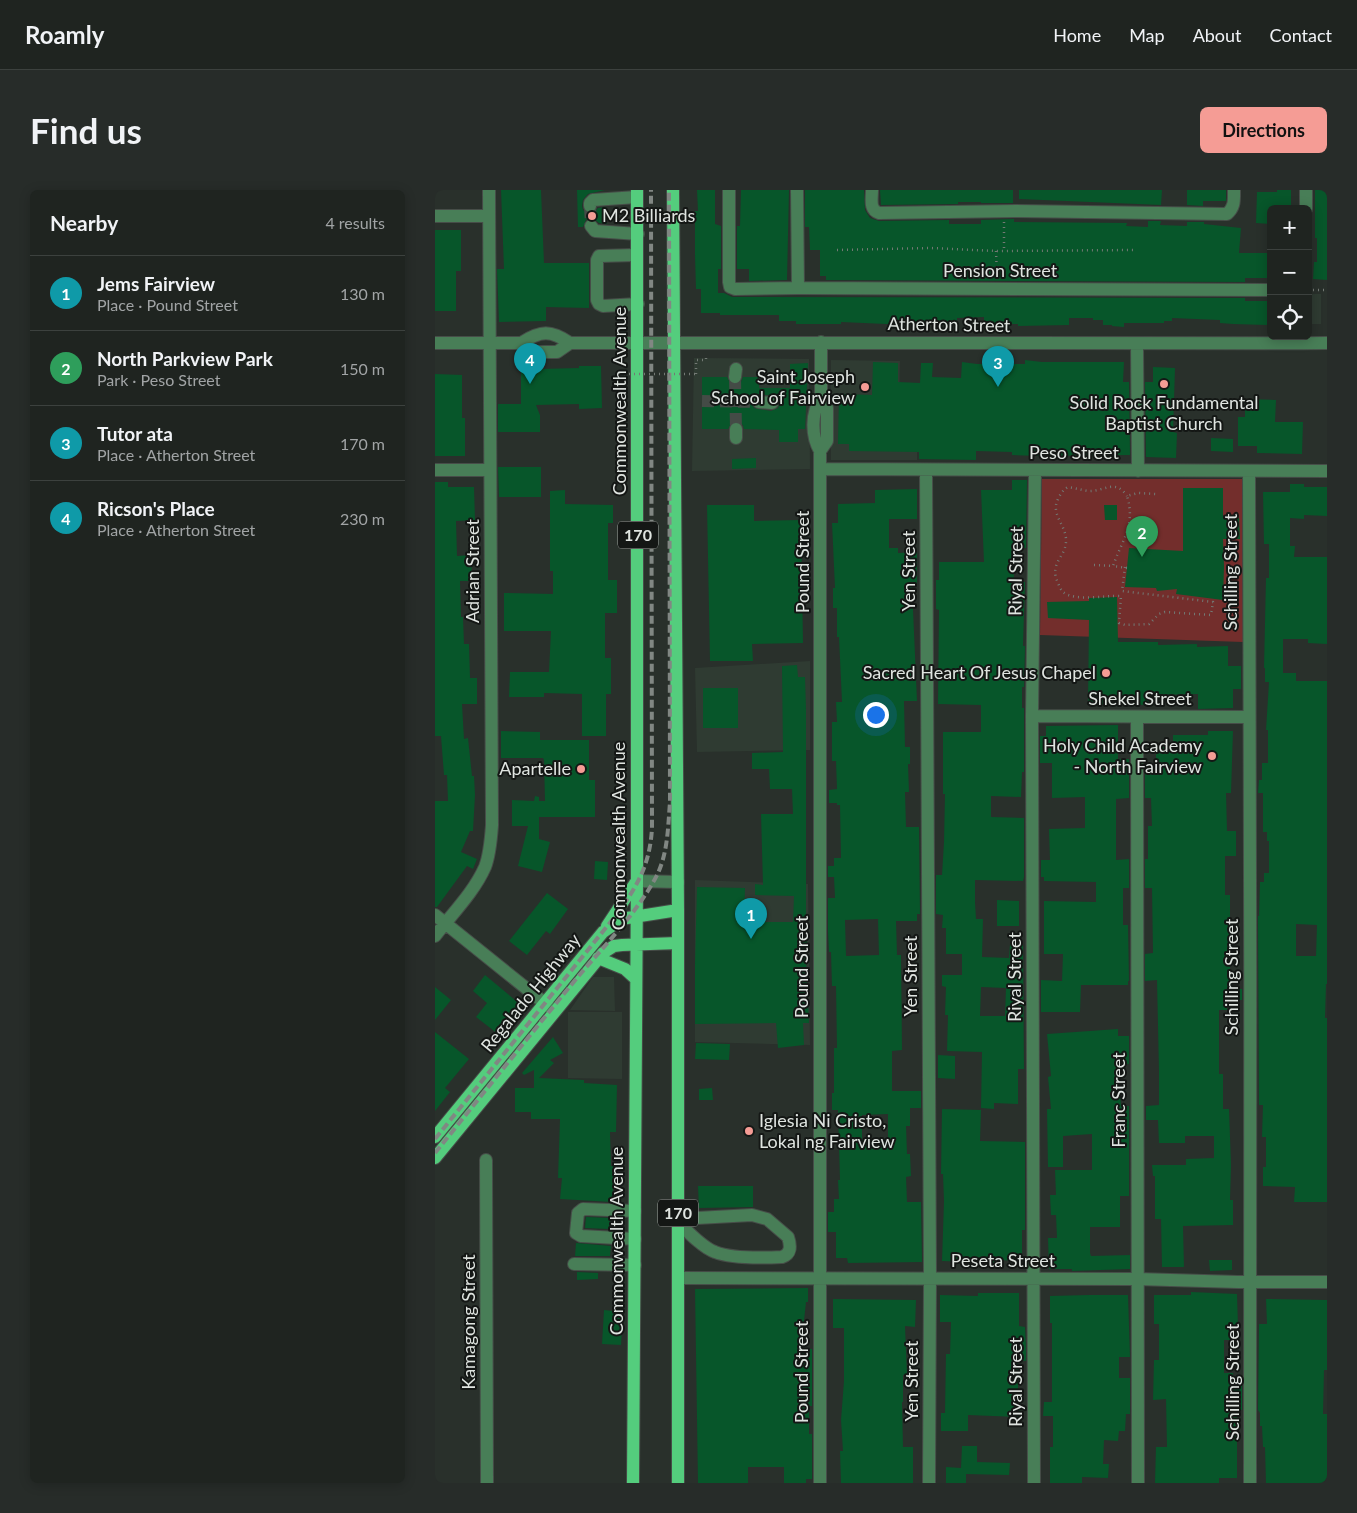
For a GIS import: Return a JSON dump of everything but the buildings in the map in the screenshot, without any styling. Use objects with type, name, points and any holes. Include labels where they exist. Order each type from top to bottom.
[{"type":"main road","name":"170","points":[[673,190],[678,882],[678,1483]]},
{"type":"main road","name":"Commonwealth Avenue","points":[[633,1483],[637,881],[637,194]]},
{"type":"main road","points":[[603,932],[637,881]]},
{"type":"main road","name":"Regalado Highway","points":[[435,1158],[603,932],[619,921],[636,916],[678,910]]},
{"type":"main road","name":"Regalado Highway","points":[[435,1137],[549,1007],[609,948],[614,946],[678,943]]},
{"type":"main road","points":[[598,958],[625,970],[636,979]]},
{"type":"street","name":"Adrian Street","points":[[435,936],[440,919],[477,881],[485,866],[490,848],[492,825],[489,190]]},
{"type":"street","name":"Pension Street","points":[[729,190],[730,288],[735,289],[1267,290]]},
{"type":"street","points":[[797,190],[798,288]]},
{"type":"street","points":[[872,190],[872,208],[879,213],[1003,211],[1227,214],[1234,205],[1234,190]]},
{"type":"street","points":[[1306,190],[1306,205]]},
{"type":"street","points":[[590,206],[590,202],[593,200],[637,194]]},
{"type":"street","points":[[435,216],[489,216]]},
{"type":"street","points":[[591,226],[595,231],[638,234]]},
{"type":"street","points":[[636,255],[599,256],[597,260],[597,300],[603,306],[638,304]]},
{"type":"street","name":"Atherton Street","points":[[435,343],[521,343],[535,334],[557,334],[570,343]]},
{"type":"street","name":"Atherton Street","points":[[521,343],[535,352],[557,352],[570,343],[638,342],[1137,345],[1327,343]]},
{"type":"street","name":"Pound Street","points":[[819,1483],[820,451],[827,442],[827,408],[821,398],[821,342]]},
{"type":"street","points":[[1137,345],[1138,470]]},
{"type":"street","points":[[759,402],[772,403]]},
{"type":"street","name":"Peso Street","points":[[820,469],[1327,471]]},
{"type":"street","points":[[435,470],[490,470]]},
{"type":"street","name":"Yen Street","points":[[926,470],[930,1278],[929,1483]]},
{"type":"street","name":"Riyal Street","points":[[1034,1483],[1032,716],[1035,470]]},
{"type":"street","name":"Schilling Street","points":[[1249,471],[1250,1483]]},
{"type":"street","name":"Shekel Street","points":[[1032,716],[1249,717]]},
{"type":"street","name":"Franc Street","points":[[1137,717],[1138,1483]]},
{"type":"street","points":[[637,881],[678,882]]},
{"type":"street","points":[[440,919],[549,1007]]},
{"type":"street","name":"Kamagong Street","points":[[486,1160],[487,1483]]},
{"type":"street","points":[[635,1211],[583,1209],[578,1213],[576,1233],[581,1236],[635,1239]]},
{"type":"street","points":[[752,1215],[767,1220],[789,1237],[790,1251],[786,1256],[782,1257],[750,1258],[714,1252],[691,1235],[678,1220],[752,1215]]},
{"type":"street","points":[[574,1264],[635,1265]]},
{"type":"street","name":"Peseta Street","points":[[678,1278],[1137,1279],[1327,1282]]},
{"type":"path","points":[[1003,211],[1004,251]]},
{"type":"path","points":[[837,250],[930,248],[997,251],[1135,250]]},
{"type":"path","points":[[997,251],[997,289]]},
{"type":"path","points":[[1312,290],[1327,290]]},
{"type":"path","points":[[624,374],[696,374],[696,360],[706,360],[706,355]]},
{"type":"path","points":[[1094,565],[1126,567],[1122,591],[1213,602],[1211,615],[1165,612],[1159,614],[1149,624],[1125,625],[1119,623],[1121,596],[1080,597],[1071,596],[1063,592],[1058,584],[1055,572],[1056,563],[1066,544],[1066,535],[1055,511],[1056,504],[1063,490],[1068,487],[1087,491],[1113,486],[1123,490],[1127,496],[1130,510],[1129,527],[1113,566]]},
{"type":"path","points":[[1127,496],[1138,493],[1156,494]]},
{"type":"shaded area","points":[[1312,294],[1321,294],[1321,324],[1312,324]]},
{"type":"shaded area","points":[[694,358],[809,359],[810,469],[692,471]]},
{"type":"shaded area","name":"Saint Joseph School of Fairview","points":[[831,360],[900,361],[899,413],[917,413],[917,460],[831,460]]},
{"type":"shaded area","points":[[1042,479],[1242,479],[1243,642],[1040,635]]},
{"type":"shaded area","points":[[810,661],[810,750],[697,752],[695,668]]},
{"type":"shaded area","points":[[695,880],[808,884],[810,1045],[695,1042]]},
{"type":"shaded area","points":[[593,977],[614,977],[615,1011],[570,1010]]},
{"type":"shaded area","points":[[568,1012],[622,1012],[622,1079],[568,1078]]},
{"type":"tunnel","points":[[590,206],[591,226]]},
{"type":"tunnel","points":[[735,377],[736,429]]},
{"type":"tunnel","points":[[702,401],[759,402]]},
{"type":"railway","points":[[435,1139],[613,919],[635,887],[645,866],[651,842],[651,190]]},
{"type":"railway","points":[[435,1153],[577,978],[621,928],[650,887],[658,873],[664,856],[670,802],[669,190]]},
{"type":"place","name":"M2 Billiards","points":[[592,216]]},
{"type":"place","name":"Ricson's Place","points":[[530,384]]},
{"type":"place","name":"Solid Rock Fundamental Baptist Church","points":[[1164,384]]},
{"type":"place","name":"Saint Joseph School of Fairview","points":[[865,387]]},
{"type":"place","name":"Tutor ata","points":[[998,387]]},
{"type":"place","name":"North Parkview Park","points":[[1142,557]]},
{"type":"place","name":"Sacred Heart Of Jesus Chapel","points":[[1106,673]]},
{"type":"place","name":"Holy Child Academy - North Fairview","points":[[1212,756]]},
{"type":"place","name":"Apartelle","points":[[581,769]]},
{"type":"place","name":"Jems Fairview","points":[[751,939]]},
{"type":"place","name":"Iglesia Ni Cristo, Lokal ng Fairview","points":[[749,1131]]}]
